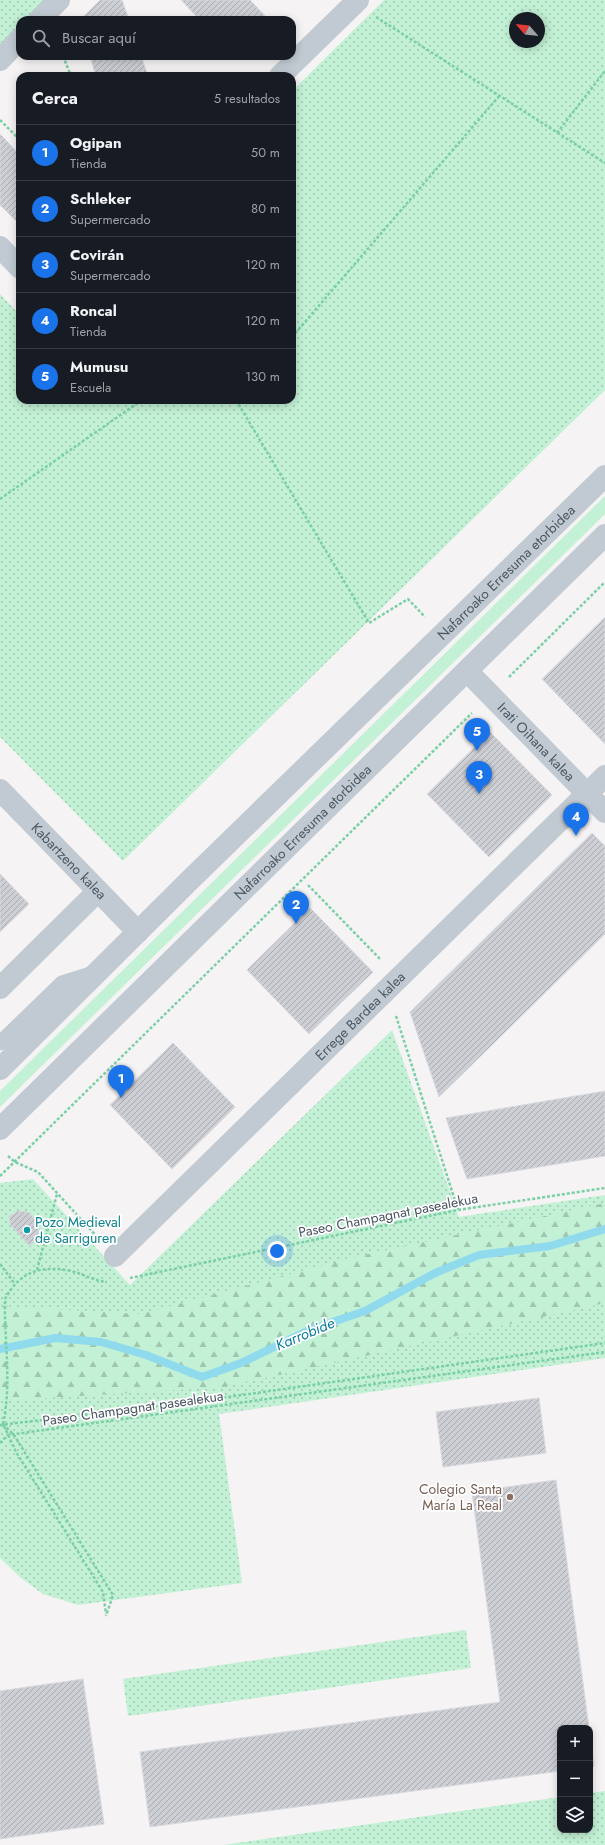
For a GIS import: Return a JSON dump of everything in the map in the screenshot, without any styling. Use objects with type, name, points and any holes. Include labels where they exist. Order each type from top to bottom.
[{"type":"street","points":[[43,16],[59,0]]},
{"type":"street","points":[[284,72],[358,0]]},
{"type":"street","points":[[0,60],[16,44]]},
{"type":"street","points":[[0,247],[16,264]]},
{"type":"street","name":"Nafarroako Erresuma etorbidea","points":[[0,1069],[138,932],[605,476]]},
{"type":"street","name":"Nafarroako Erresuma etorbidea","points":[[0,1129],[605,535]]},
{"type":"street","name":"Irati Oihana kalea","points":[[467,671],[605,812]]},
{"type":"street","name":"Errege Bardea kalea","points":[[115,1256],[605,776]]},
{"type":"street","name":"Kabartzeno kalea","points":[[2,795],[138,932]]},
{"type":"street","points":[[0,988],[98,891]]},
{"type":"lane","name":"Nafarroako Erresuma etorbidea","points":[[0,1043],[62,983],[99,972]]},
{"type":"path","points":[[374,16],[605,163]]},
{"type":"path","points":[[65,60],[69,72]]},
{"type":"path","points":[[557,133],[605,71]]},
{"type":"path","points":[[296,332],[500,95]]},
{"type":"path","points":[[0,120],[16,136]]},
{"type":"path","points":[[0,499],[136,404]]},
{"type":"path","points":[[239,404],[369,623],[408,599],[442,635]]},
{"type":"path","points":[[0,1176],[605,582]]},
{"type":"path","points":[[308,884],[393,983],[458,1210]]},
{"type":"path","points":[[8,1156],[15,1162],[38,1172],[134,1278]]},
{"type":"path","name":"Paseo Champagnat pasealekua","points":[[127,1279],[458,1210],[605,1188]]},
{"type":"path","points":[[37,1270],[58,1194]]},
{"type":"path","points":[[0,1264],[15,1284]]},
{"type":"path","points":[[2,1424],[14,1435],[113,1595],[106,1616],[103,1592],[16,1452],[2,1424],[7,1406],[8,1361],[5,1299],[18,1280],[37,1270],[71,1272],[98,1281],[113,1282]]},
{"type":"path","name":"Paseo Champagnat pasealekua","points":[[2,1424],[59,1419],[200,1401],[605,1343]]},
{"type":"path","name":"Paseo Champagnat pasealekua","points":[[8,1435],[605,1352]]},
{"type":"path","points":[[0,1443],[8,1435]]},
{"type":"green space","points":[[0,0],[58,0],[42,16],[16,16],[16,43],[0,59]]},
{"type":"green space","points":[[384,0],[605,0],[605,390],[123,861],[0,737],[0,294],[16,311],[16,404],[296,404],[296,87]]},
{"type":"green space","points":[[605,496],[605,514],[0,1107],[0,1091]]},
{"type":"green space","points":[[392,1030],[459,1217],[605,1195],[605,1358],[219,1414],[242,1583],[78,1605],[43,1594],[21,1578],[0,1558],[0,1183],[33,1179],[130,1285]]},
{"type":"green space","points":[[605,1203],[605,1303],[224,1387],[0,1401],[0,1306],[141,1314],[346,1259]]},
{"type":"green space","points":[[466,1630],[471,1668],[128,1716],[123,1679]]},
{"type":"green space","points":[[605,1791],[605,1845],[223,1845],[557,1797],[557,1833],[593,1833],[593,1793]]},
{"type":"building","points":[[100,0],[122,0],[128,16],[84,16]]},
{"type":"building","points":[[181,0],[250,0],[265,16],[196,16]]},
{"type":"building","points":[[91,60],[142,60],[147,72],[95,72]]},
{"type":"building","points":[[0,134],[16,151],[16,221],[0,205]]},
{"type":"building","points":[[605,617],[605,744],[542,679]]},
{"type":"building","points":[[490,732],[552,795],[489,857],[427,794]]},
{"type":"building","points":[[592,833],[605,846],[605,934],[439,1097],[410,1012]]},
{"type":"building","points":[[0,874],[29,904],[0,932]]},
{"type":"building","points":[[310,908],[373,972],[309,1034],[247,970]]},
{"type":"building","points":[[173,1043],[235,1107],[172,1169],[110,1105]]},
{"type":"building","points":[[605,1091],[605,1156],[467,1179],[446,1118]]},
{"type":"building","name":"Pozo Medieval de Sarriguren","points":[[18,1211],[28,1212],[39,1224],[39,1235],[30,1246],[10,1224],[9,1216]]},
{"type":"building","points":[[539,1398],[546,1453],[443,1467],[436,1412]]},
{"type":"building","points":[[556,1480],[589,1725],[557,1725],[557,1771],[150,1827],[140,1752],[500,1702],[472,1492]]},
{"type":"building","points":[[83,1679],[104,1824],[0,1839],[0,1691]]},
{"type":"waterway","name":"Karrobide","points":[[0,1349],[55,1338],[101,1342],[146,1355],[202,1377],[241,1363],[309,1330],[365,1311],[435,1273],[479,1255],[550,1246],[605,1229]]},
{"type":"place","name":"Mumusu","points":[[477,751]]},
{"type":"place","name":"Covirán","points":[[479,794]]},
{"type":"place","name":"Roncal","points":[[576,836]]},
{"type":"place","name":"Schleker","points":[[296,924]]},
{"type":"place","name":"Ogipan","points":[[121,1098]]},
{"type":"place","name":"Pozo Medieval de Sarriguren","points":[[27,1230]]},
{"type":"place","name":"Colegio Santa María La Real","points":[[510,1497]]}]
